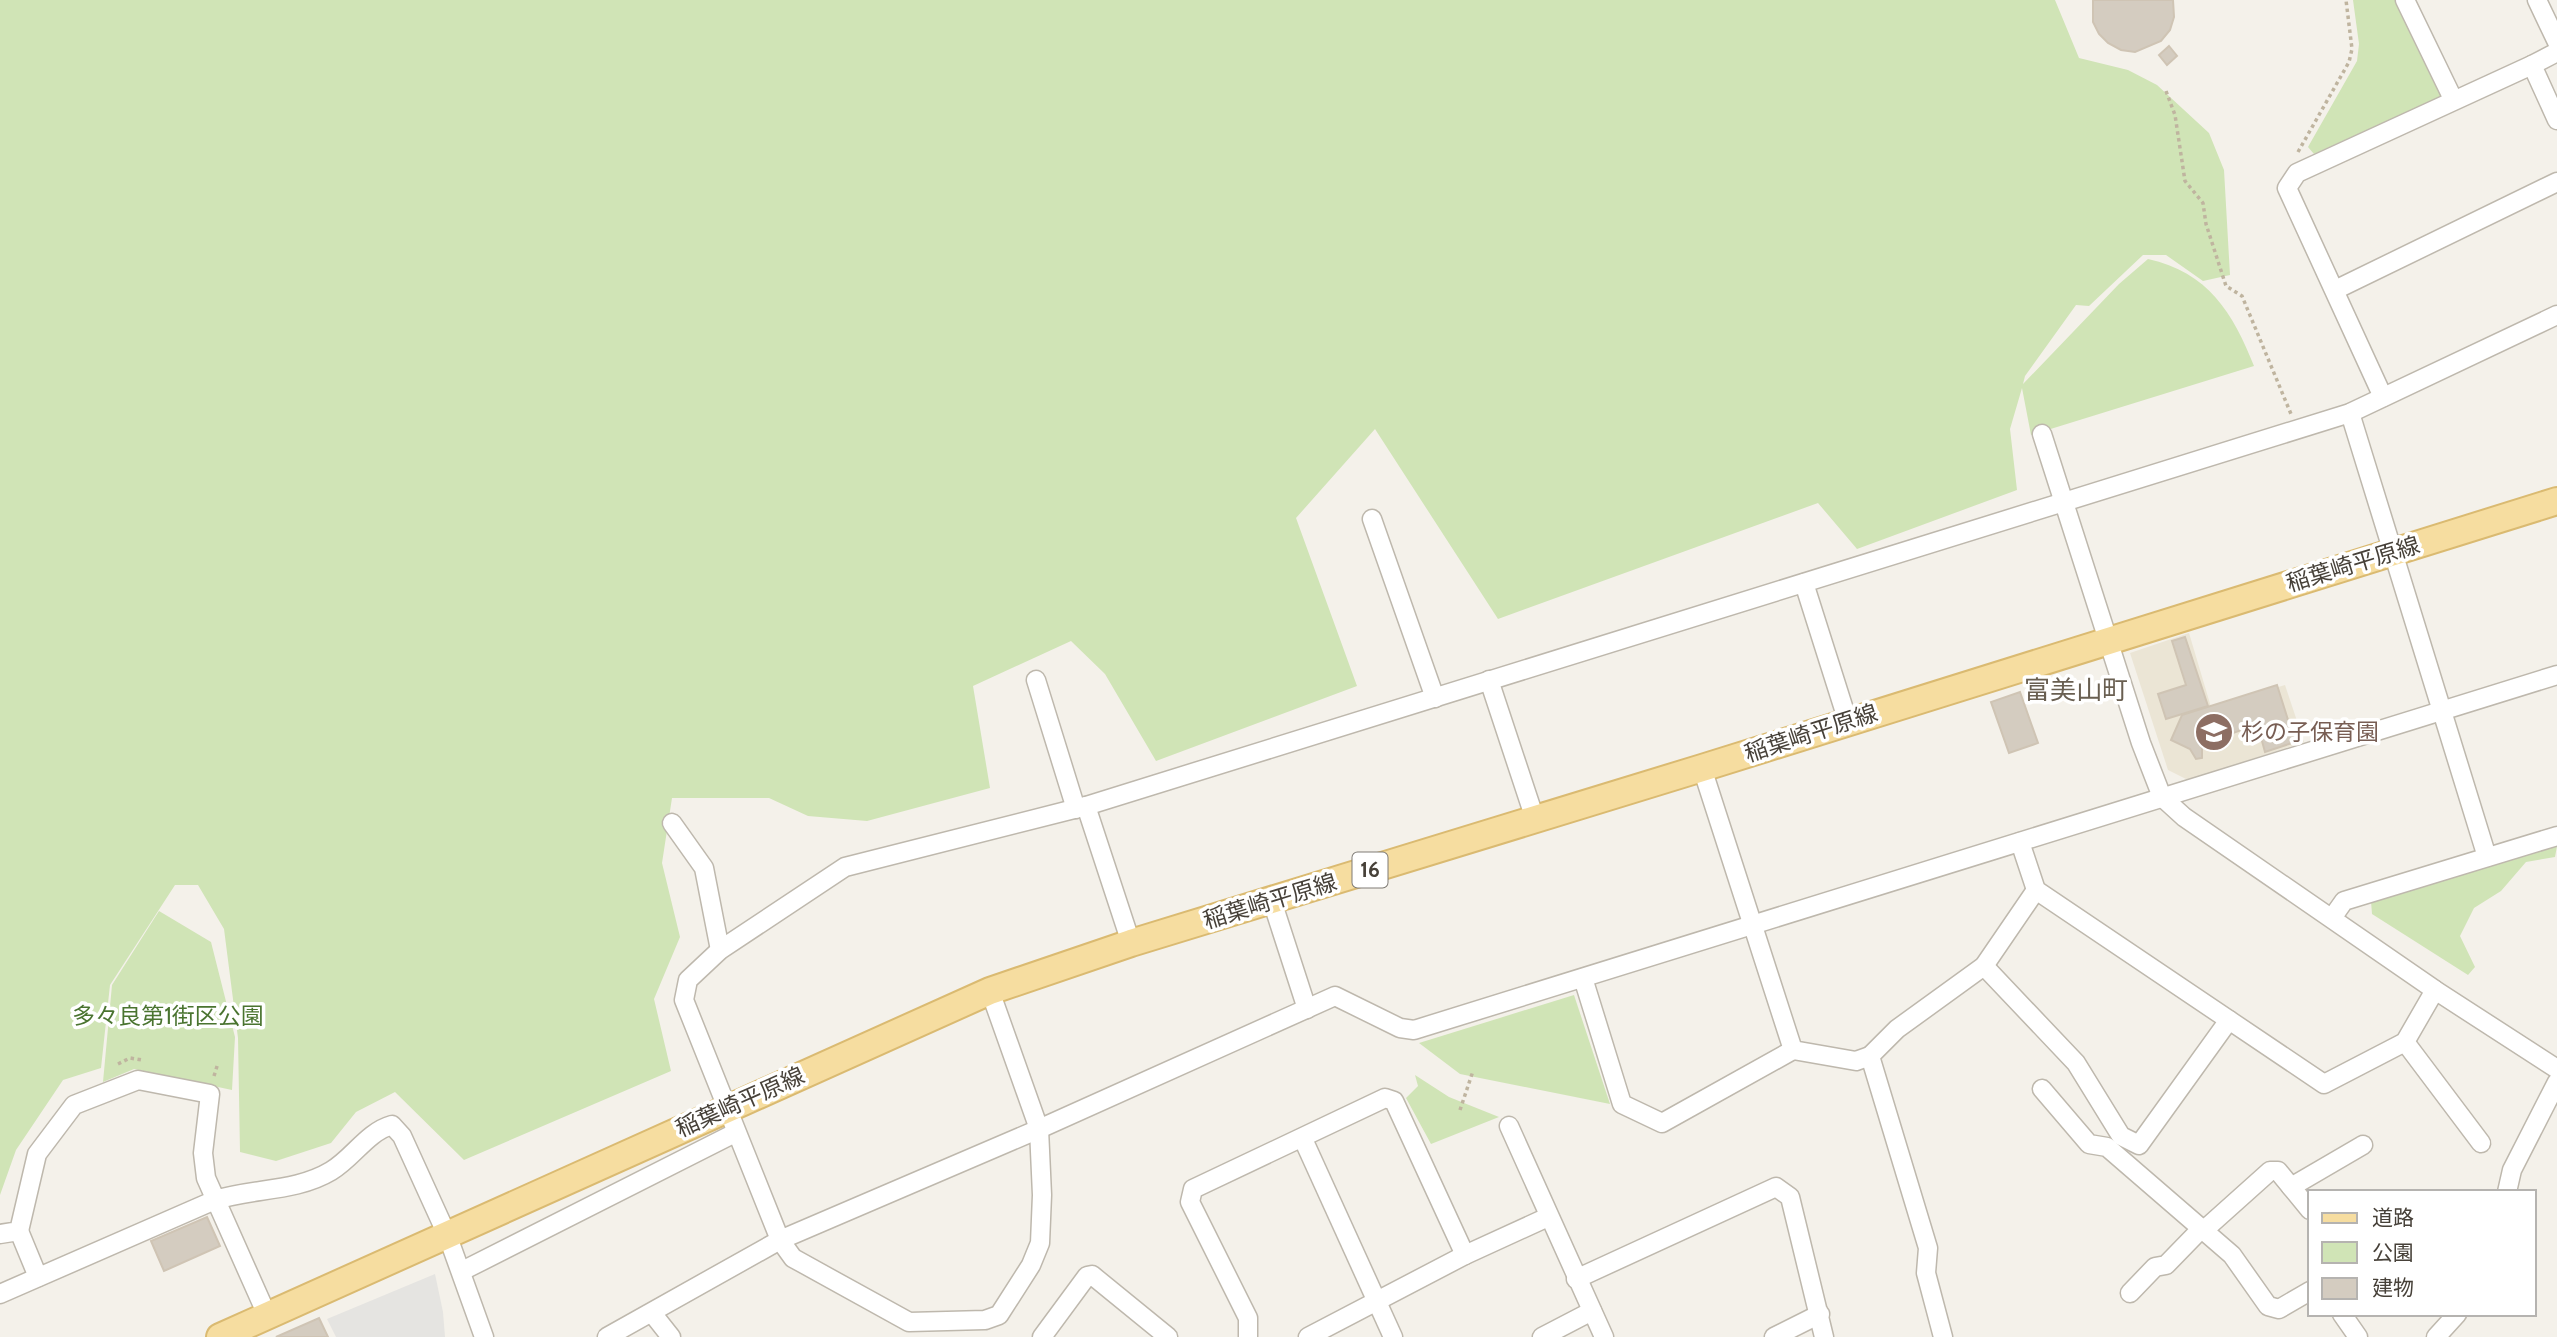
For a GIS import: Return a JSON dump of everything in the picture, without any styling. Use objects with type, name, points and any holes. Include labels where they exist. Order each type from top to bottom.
[{"type":"main road","name":"稲葉崎平原線","points":[[220,1337],[448,1237],[725,1108],[990,992],[1131,943],[1702,768],[2557,500]]},
{"type":"street","points":[[2405,0],[2453,99]]},
{"type":"street","points":[[2537,0],[2557,42]]},
{"type":"street","points":[[2383,397],[2287,188],[2297,173],[2557,52]]},
{"type":"street","points":[[2532,65],[2557,120]]},
{"type":"street","points":[[2334,290],[2557,182]]},
{"type":"street","points":[[990,992],[1039,1129],[1040,1243],[1031,1265],[999,1315],[985,1320],[909,1322],[793,1258],[780,1240],[684,1000],[688,980],[720,950],[845,867],[1081,807],[2066,504],[2350,413],[2557,315]]},
{"type":"street","points":[[2350,413],[2487,858]]},
{"type":"street","points":[[2042,434],[2162,797],[2184,817],[2435,990],[2557,1069]]},
{"type":"street","points":[[1372,519],[1435,698]]},
{"type":"street","points":[[1804,583],[1848,722]]},
{"type":"street","points":[[607,1337],[780,1240],[1039,1129],[1335,996],[1401,1028],[1414,1030],[2557,675]]},
{"type":"street","points":[[1036,680],[1131,943]]},
{"type":"street","points":[[1489,680],[1535,819]]},
{"type":"street","points":[[1702,768],[1793,1050]]},
{"type":"street","points":[[672,823],[704,868],[720,950]]},
{"type":"street","points":[[2332,918],[2344,901],[2557,836]]},
{"type":"street","points":[[2020,842],[2036,890],[2324,1084],[2405,1042],[2435,990]]},
{"type":"street","points":[[1583,978],[1622,1104],[1662,1123],[1793,1050],[1856,1061],[1870,1056],[1897,1029],[1984,966],[2036,890]]},
{"type":"street","points":[[1272,901],[1307,1009]]},
{"type":"street","points":[[1984,966],[2076,1063],[2121,1136],[2139,1145],[2228,1020]]},
{"type":"street","points":[[2405,1042],[2481,1143]]},
{"type":"street","points":[[1870,1056],[1928,1248],[1926,1273],[1943,1337]]},
{"type":"street","points":[[38,1277],[19,1231],[37,1154],[74,1105],[138,1080],[210,1094],[203,1153],[206,1178],[267,1315]]},
{"type":"street","points":[[2507,1190],[2512,1170],[2557,1082]]},
{"type":"street","points":[[2042,1089],[2089,1144],[2107,1147],[2232,1255],[2268,1306],[2278,1309],[2308,1292]]},
{"type":"street","points":[[1248,1337],[1248,1318],[1190,1202],[1194,1189],[1385,1098],[1394,1101],[1465,1255]]},
{"type":"street","points":[[0,1294],[215,1200],[232,1194],[289,1187],[331,1171],[381,1128],[392,1125],[402,1136],[448,1237],[484,1337]]},
{"type":"street","points":[[1509,1126],[1604,1337]]},
{"type":"street","points":[[462,1271],[735,1133]]},
{"type":"street","points":[[1303,1139],[1393,1337]]},
{"type":"street","points":[[2291,1187],[2363,1145]]},
{"type":"street","points":[[2130,1293],[2155,1267],[2166,1265],[2270,1171],[2278,1171],[2308,1208]]},
{"type":"street","points":[[1576,1279],[1776,1187],[1790,1197],[1824,1337]]},
{"type":"street","points":[[1308,1337],[1465,1255],[1549,1217]]},
{"type":"street","points":[[0,1234],[19,1231]]},
{"type":"street","points":[[1042,1337],[1087,1276],[1092,1275],[1168,1337]]},
{"type":"street","points":[[1542,1337],[1592,1311]]},
{"type":"street","points":[[652,1312],[671,1337]]},
{"type":"street","points":[[1774,1337],[1820,1314]]},
{"type":"street","points":[[2343,1316],[2358,1337]]},
{"type":"street","points":[[2437,1337],[2455,1316]]},
{"type":"path","points":[[2297,173],[2292,162],[2349,62],[2351,49],[2346,0]]},
{"type":"path","points":[[2166,91],[2175,115],[2185,181],[2203,203],[2206,224],[2226,286],[2242,296],[2297,430]]},
{"type":"path","points":[[214,1076],[218,1063]]},
{"type":"path","points":[[1460,1111],[1473,1071]]},
{"type":"shaded area","points":[[2189,633],[2211,707],[2285,685],[2304,742],[2188,780],[2168,770],[2130,653]]},
{"type":"shaded area","points":[[435,1274],[445,1337],[336,1337],[327,1319]]},
{"type":"green space","points":[[0,0],[2055,0],[2079,58],[2128,70],[2157,85],[2209,133],[2224,170],[2230,275],[2203,281],[2166,255],[2143,255],[2089,306],[2076,305],[2025,376],[2023,384],[2119,284],[2148,259],[2187,274],[2216,297],[2237,329],[2254,366],[2031,435],[2022,388],[2010,429],[2017,490],[1857,549],[1818,503],[1498,619],[1375,429],[1296,518],[1357,686],[1156,761],[1105,674],[1071,641],[973,686],[990,788],[867,821],[808,816],[769,798],[672,798],[662,863],[680,937],[654,999],[671,1071],[464,1160],[395,1092],[356,1112],[331,1143],[276,1161],[240,1152],[238,1038],[224,929],[198,885],[175,885],[110,985],[101,1068],[63,1080],[16,1150],[0,1195]]},
{"type":"green space","points":[[2353,0],[2396,0],[2442,96],[2314,154],[2308,147],[2357,61],[2359,44]]},
{"type":"green space","points":[[2557,846],[2555,857],[2526,862],[2501,891],[2474,908],[2460,936],[2475,967],[2468,975],[2372,914],[2371,901]]},
{"type":"green space","name":"多々良第1街区公園","points":[[159,911],[211,942],[235,1037],[232,1090],[134,1069],[103,1082],[112,985]]},
{"type":"green space","points":[[1574,995],[1610,1104],[1460,1074],[1419,1043]]},
{"type":"green space","points":[[1415,1075],[1449,1097],[1499,1117],[1431,1144],[1406,1098],[1418,1086]]},
{"type":"building","points":[[2093,0],[2173,0],[2174,17],[2170,30],[2161,41],[2135,52],[2121,50],[2099,34],[2093,22]]},
{"type":"building","points":[[2169,46],[2177,56],[2167,65],[2159,55]]},
{"type":"building","points":[[2185,637],[2208,706],[2166,719],[2158,694],[2186,685],[2172,641]]},
{"type":"building","points":[[2277,685],[2295,742],[2265,752],[2262,741],[2244,729],[2202,744],[2202,758],[2196,759],[2190,749],[2171,740],[2182,715]]},
{"type":"building","points":[[2020,692],[2038,743],[2009,753],[1991,702]]},
{"type":"building","points":[[207,1217],[220,1246],[164,1271],[151,1241]]},
{"type":"building","points":[[319,1318],[328,1337],[276,1337]]},
{"type":"place","name":"杉の子保育園","points":[[2214,732]]},
{"type":"district","name":"富美山町","points":[[2076,690]]}]
